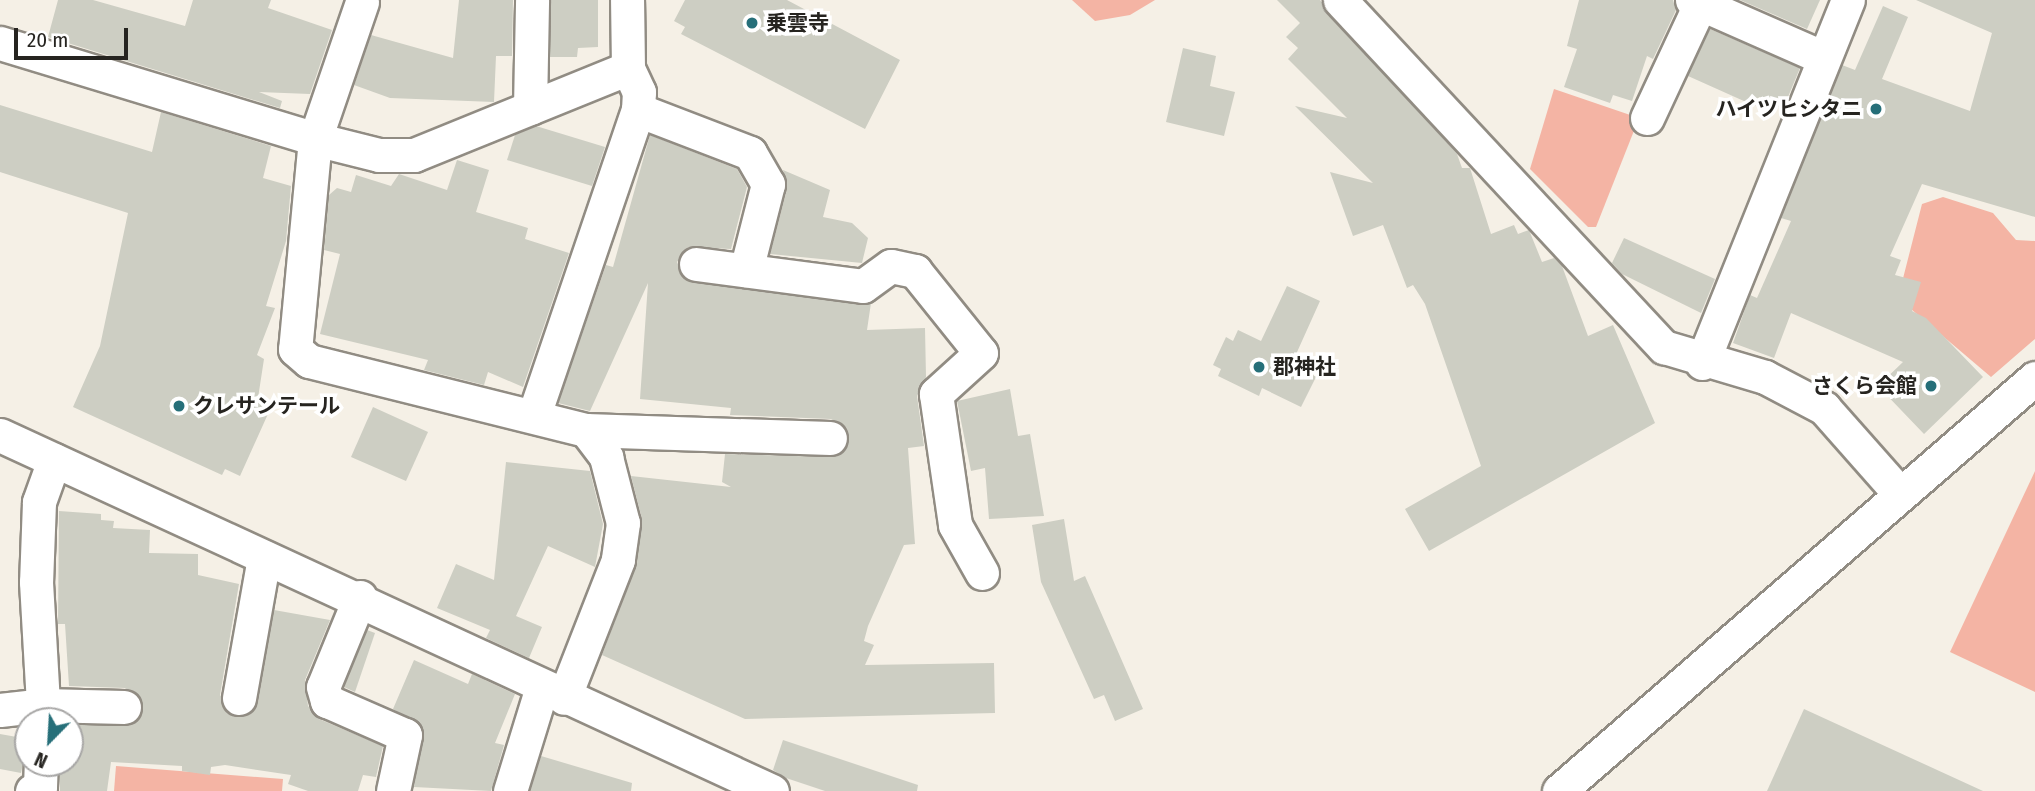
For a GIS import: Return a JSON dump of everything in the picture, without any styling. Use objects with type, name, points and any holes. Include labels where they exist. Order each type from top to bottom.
[{"type":"street","points":[[530,108],[532,0]]},
{"type":"street","points":[[534,415],[638,110],[639,92],[628,68],[627,0]]},
{"type":"street","points":[[1340,0],[1664,347],[1702,363],[1765,377],[1824,408],[1900,494]]},
{"type":"street","points":[[1702,363],[1822,57],[1848,0]]},
{"type":"street","points":[[1647,118],[1698,1],[1822,57]]},
{"type":"street","points":[[362,2],[314,139],[295,349],[309,361],[586,430],[830,438]]},
{"type":"street","points":[[0,43],[314,139],[379,155],[414,155],[628,68]]},
{"type":"street","points":[[638,110],[750,153],[768,184],[746,270]]},
{"type":"street","points":[[696,264],[863,286],[891,266],[915,271],[981,353],[936,394],[955,525],[982,573]]},
{"type":"street","points":[[1559,791],[2035,378]]},
{"type":"street","points":[[510,791],[553,692],[618,560],[623,523],[606,457],[586,430]]},
{"type":"street","points":[[0,435],[264,557],[360,597],[553,692],[726,783],[772,791]]},
{"type":"street","points":[[43,707],[36,582],[39,502],[54,460]]},
{"type":"street","points":[[239,698],[264,557]]},
{"type":"street","points":[[360,597],[323,687],[327,701],[405,734],[393,791]]},
{"type":"street","points":[[84,710],[124,707]]},
{"type":"street","points":[[32,791],[40,787],[40,777]]},
{"type":"shaded area","points":[[1072,0],[1155,0],[1130,15],[1095,21]]},
{"type":"shaded area","points":[[1554,89],[1639,118],[1596,227],[1588,227],[1530,169]]},
{"type":"shaded area","points":[[1943,197],[1993,213],[2016,240],[2035,241],[2035,339],[1991,377],[1898,298],[1922,204]]},
{"type":"shaded area","points":[[2035,471],[2035,692],[1950,652]]},
{"type":"shaded area","points":[[116,766],[283,779],[282,791],[114,791]]},
{"type":"building","points":[[58,0],[93,0],[185,26],[193,0],[271,0],[268,8],[332,30],[310,94],[259,92],[282,101],[280,108],[48,37]]},
{"type":"building","points":[[459,0],[513,0],[512,56],[496,56],[494,102],[390,98],[354,85],[371,35],[453,58]]},
{"type":"building","points":[[551,0],[598,0],[598,47],[578,48],[577,57],[550,57]]},
{"type":"building","points":[[685,0],[787,0],[900,60],[865,129],[681,34],[685,27],[674,21]]},
{"type":"building","points":[[1277,0],[1320,0],[1457,154],[1462,168],[1470,168],[1491,234],[1514,225],[1518,234],[1529,230],[1542,262],[1554,258],[1562,266],[1588,336],[1613,325],[1655,423],[1429,551],[1405,509],[1481,466],[1425,304],[1413,285],[1407,288],[1383,225],[1353,236],[1330,172],[1373,183],[1295,106],[1347,118],[1288,59],[1298,48],[1286,37],[1300,23]]},
{"type":"building","points":[[1579,0],[1673,0],[1676,10],[1653,59],[1647,56],[1632,101],[1613,95],[1610,103],[1564,87],[1577,49],[1567,46]]},
{"type":"building","points":[[1740,0],[1820,0],[1807,29]]},
{"type":"building","points":[[1916,0],[2035,0],[2035,217],[1922,184],[1890,256],[1901,260],[1895,275],[1921,282],[1912,311],[1926,318],[1983,377],[1924,434],[1878,386],[1903,362],[1791,313],[1774,358],[1733,343],[1750,295],[1757,298],[1791,221],[1781,218],[1842,65],[1855,70],[1883,6],[1908,17],[1882,79],[1970,111],[1992,33]]},
{"type":"building","points":[[1710,29],[1800,68],[1783,109],[1759,97],[1755,106],[1688,76]]},
{"type":"building","points":[[1183,48],[1216,56],[1210,86],[1235,92],[1224,136],[1166,122]]},
{"type":"building","points":[[0,105],[152,152],[161,112],[271,146],[263,178],[291,186],[286,241],[266,306],[275,308],[257,355],[264,359],[258,398],[272,405],[240,476],[225,469],[222,475],[73,407],[100,346],[128,213],[0,172]]},
{"type":"building","points":[[536,126],[605,147],[592,186],[507,160],[515,135]]},
{"type":"building","points":[[650,135],[737,169],[747,187],[731,249],[688,247],[677,262],[685,280],[871,303],[867,330],[925,328],[926,377],[917,396],[924,446],[908,448],[915,544],[904,545],[868,626],[864,641],[874,645],[865,665],[994,663],[995,713],[745,719],[602,655],[637,563],[642,519],[631,476],[731,487],[722,482],[725,454],[830,457],[849,439],[847,428],[831,419],[730,415],[731,408],[640,399],[648,283],[590,411],[558,403],[606,265],[613,267]]},
{"type":"building","points":[[457,160],[489,170],[476,212],[528,228],[525,239],[569,253],[523,387],[488,372],[484,385],[424,370],[428,360],[320,334],[340,254],[324,250],[329,195],[337,188],[351,192],[356,175],[391,186],[399,174],[447,190]]},
{"type":"building","points":[[783,170],[830,190],[823,217],[852,223],[868,238],[862,263],[770,254],[787,189]]},
{"type":"building","points":[[1624,238],[1715,279],[1701,313],[1622,274],[1612,263]]},
{"type":"building","points":[[1287,286],[1320,301],[1293,361],[1316,377],[1301,407],[1262,388],[1259,396],[1218,376],[1221,369],[1213,365],[1226,337],[1233,341],[1238,330],[1261,341]]},
{"type":"building","points":[[1010,389],[1018,436],[1030,434],[1044,516],[989,519],[985,468],[971,471],[957,401]]},
{"type":"building","points":[[373,407],[428,432],[406,481],[351,457]]},
{"type":"building","points":[[506,462],[590,471],[603,524],[595,567],[548,546],[516,616],[542,627],[529,658],[486,638],[490,630],[437,608],[456,564],[494,580]]},
{"type":"building","points":[[59,511],[101,514],[101,520],[114,521],[113,528],[150,530],[149,553],[198,554],[198,575],[239,584],[220,695],[235,717],[246,716],[258,702],[274,610],[330,620],[305,680],[308,706],[319,719],[383,746],[376,777],[363,775],[358,791],[308,791],[288,784],[291,775],[225,765],[211,767],[210,775],[182,771],[182,766],[111,762],[107,791],[60,791],[60,777],[84,777],[84,725],[133,724],[143,707],[125,688],[69,686],[65,624],[58,624]]},
{"type":"building","points":[[1064,519],[1074,581],[1085,576],[1143,709],[1115,721],[1104,695],[1094,699],[1041,582],[1032,525]]},
{"type":"building","points":[[367,630],[375,633],[355,692],[344,687]]},
{"type":"building","points":[[414,660],[468,684],[472,674],[515,694],[495,743],[504,745],[491,791],[414,787],[423,730],[393,709]]},
{"type":"building","points":[[1804,709],[1983,791],[1767,791]]},
{"type":"building","points":[[0,734],[14,736],[14,772],[0,769]]},
{"type":"building","points":[[783,740],[918,785],[917,791],[825,791],[786,778],[773,770]]},
{"type":"building","points":[[541,756],[632,783],[631,791],[530,791]]},
{"type":"place","name":"乗雲寺","points":[[752,23]]},
{"type":"place","name":"ハイツヒシタニ","points":[[1876,109]]},
{"type":"place","name":"郡神社","points":[[1259,367]]},
{"type":"place","name":"さくら会館","points":[[1931,386]]},
{"type":"place","name":"クレサンテール","points":[[179,406]]}]
